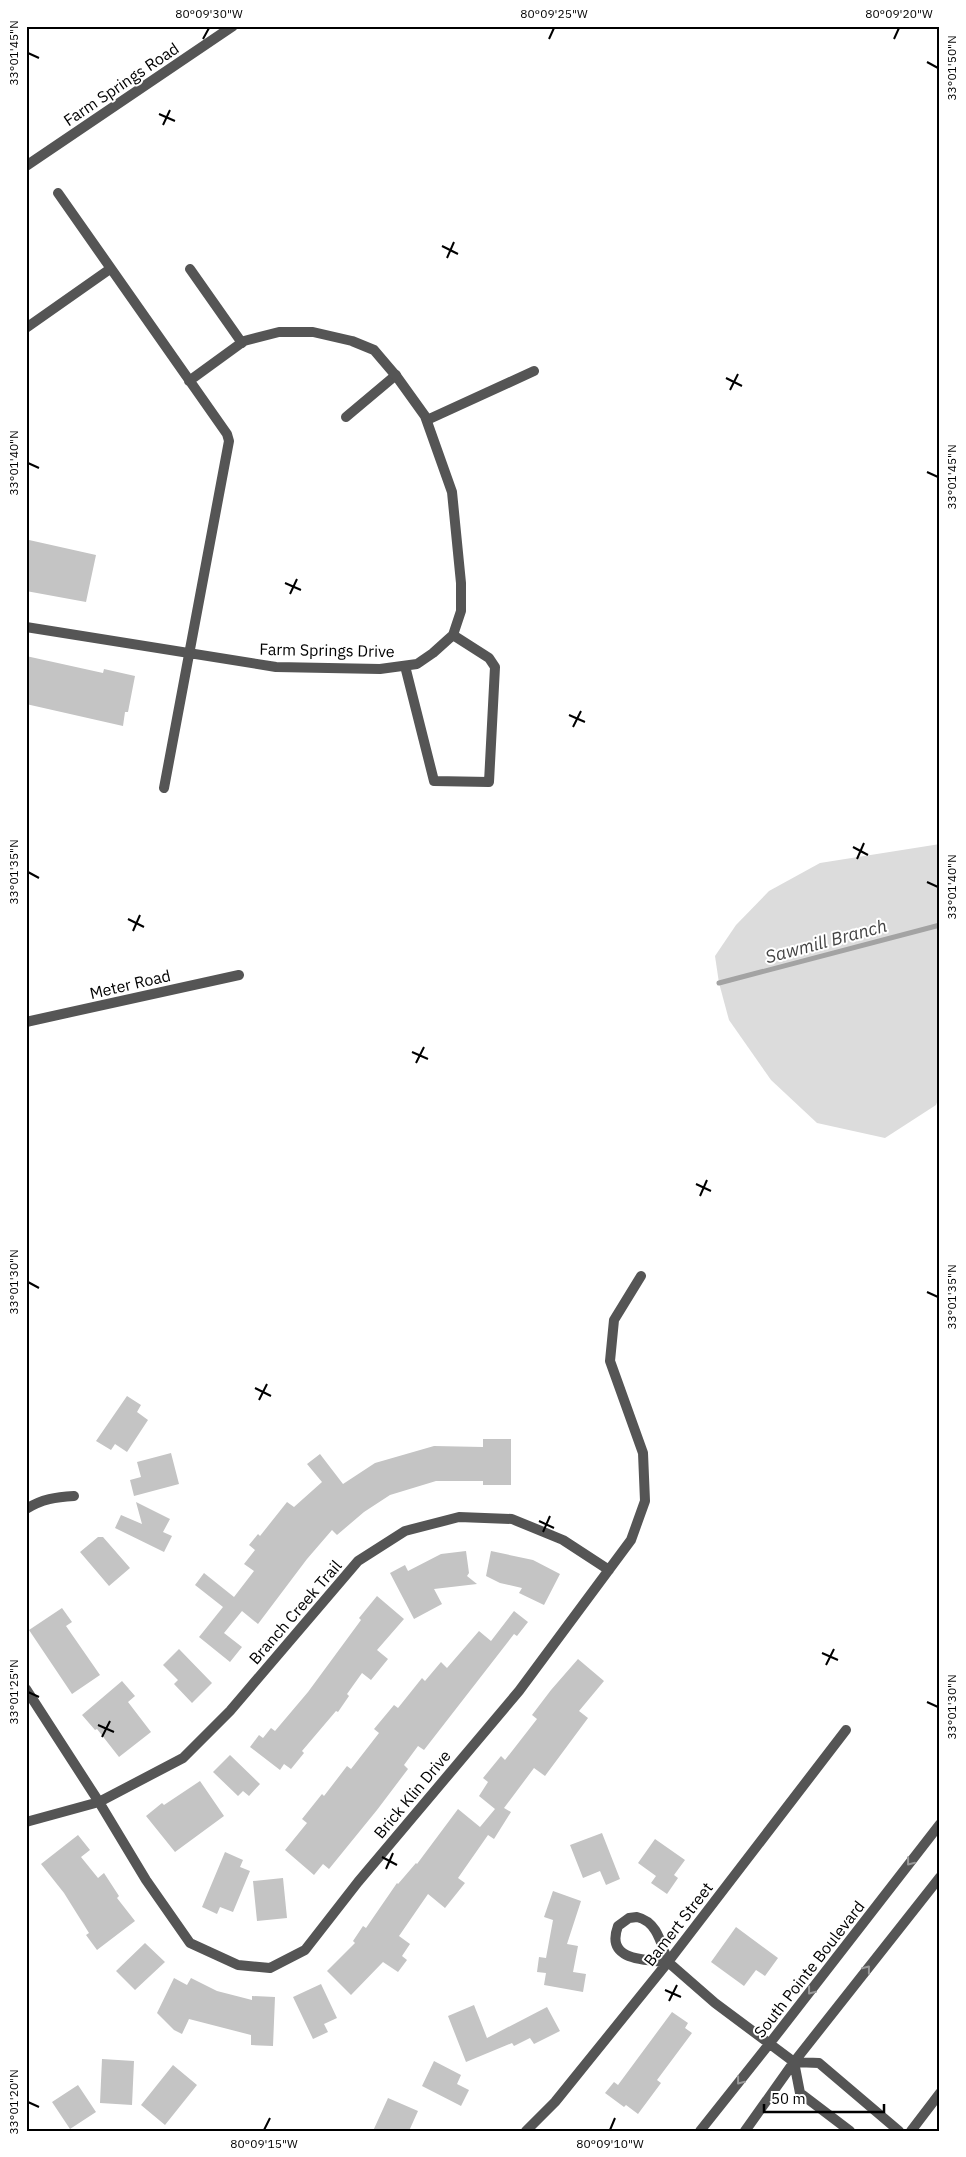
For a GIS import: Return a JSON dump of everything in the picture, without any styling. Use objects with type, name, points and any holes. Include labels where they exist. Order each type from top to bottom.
[{"type":"street","name":"Farm Springs Road","points":[[26,166],[233,26]]},
{"type":"street","points":[[58,193],[227,434],[229,441],[164,788]]},
{"type":"street","points":[[26,328],[110,269]]},
{"type":"street","points":[[190,270],[242,343]]},
{"type":"street","name":"Farm Springs Drive","points":[[26,627],[276,667],[380,669],[418,664],[433,654],[453,635],[461,611],[461,583],[452,492],[427,420],[396,375],[374,350],[352,341],[313,332],[279,332],[242,343],[189,381]]},
{"type":"street","points":[[427,420],[534,371]]},
{"type":"street","points":[[346,417],[396,375]]},
{"type":"street","points":[[405,666],[434,780],[489,782],[496,666],[489,658],[453,635]]},
{"type":"street","name":"Meter Road","points":[[26,1022],[240,975]]},
{"type":"street","name":"Brick Klin Drive","points":[[26,1689],[99,1802],[146,1880],[190,1943],[238,1965],[270,1968],[305,1950],[358,1882],[519,1691],[631,1540],[645,1501],[643,1453],[610,1361],[614,1320],[641,1276]]},
{"type":"street","points":[[26,1509],[53,1497],[74,1496]]},
{"type":"street","name":"Branch Creek Trail","points":[[26,1822],[99,1802],[183,1758],[230,1711],[358,1561],[405,1531],[459,1516],[512,1519],[563,1540],[608,1570]]},
{"type":"street","name":"Bamert Street","points":[[526,2131],[554,2102],[668,1962],[846,1730]]},
{"type":"street","name":"South Pointe Boulevard","points":[[700,2131],[940,1824]]},
{"type":"street","points":[[745,2131],[794,2062],[940,1877]]},
{"type":"street","points":[[668,1962],[634,1959],[621,1952],[615,1939],[618,1926],[629,1918],[637,1917],[650,1922],[655,1928],[668,1962],[715,2002],[794,2062],[819,2063],[899,2131]]},
{"type":"street","points":[[794,2062],[800,2093],[850,2131]]},
{"type":"street","points":[[911,2131],[940,2093]]},
{"type":"shaded area","points":[[940,844],[940,1094],[936,1105],[885,1138],[817,1123],[771,1080],[729,1020],[719,983],[715,956],[736,925],[769,891],[820,863]]},
{"type":"building","points":[[29,540],[96,555],[86,602],[26,591],[26,556]]},
{"type":"building","points":[[26,656],[103,673],[104,669],[135,676],[128,712],[125,712],[123,726],[26,704]]},
{"type":"building","points":[[127,1396],[141,1405],[137,1412],[148,1420],[127,1452],[115,1444],[111,1450],[96,1441]]},
{"type":"building","points":[[483,1439],[511,1439],[511,1485],[483,1485],[483,1481],[436,1481],[390,1495],[364,1512],[337,1535],[332,1530],[307,1559],[258,1624],[242,1611],[224,1633],[242,1647],[230,1662],[199,1637],[223,1607],[195,1585],[204,1573],[234,1597],[254,1571],[244,1564],[255,1550],[249,1545],[258,1534],[260,1536],[287,1502],[294,1507],[322,1482],[307,1464],[320,1454],[343,1484],[375,1463],[434,1446],[483,1447]]},
{"type":"building","points":[[171,1453],[179,1484],[134,1496],[130,1480],[141,1477],[137,1462]]},
{"type":"building","points":[[136,1502],[170,1519],[163,1532],[172,1536],[164,1552],[115,1528],[121,1515],[142,1524]]},
{"type":"building","points":[[98,1537],[103,1537],[130,1568],[109,1586],[80,1552]]},
{"type":"building","points":[[466,1551],[469,1573],[467,1576],[477,1584],[434,1589],[442,1604],[414,1619],[390,1573],[405,1565],[408,1571],[441,1554]]},
{"type":"building","points":[[491,1551],[533,1560],[560,1574],[544,1605],[519,1593],[522,1588],[500,1583],[486,1576]]},
{"type":"building","points":[[377,1596],[404,1619],[377,1650],[388,1659],[371,1680],[362,1673],[347,1694],[349,1696],[338,1712],[336,1711],[302,1751],[304,1753],[291,1769],[284,1764],[280,1770],[250,1747],[259,1735],[263,1738],[271,1728],[275,1731],[308,1692],[361,1620],[359,1618]]},
{"type":"building","points":[[62,1608],[72,1622],[66,1626],[100,1675],[72,1694],[29,1630]]},
{"type":"building","points":[[514,1611],[528,1622],[517,1636],[514,1634],[424,1750],[418,1746],[404,1765],[408,1769],[329,1869],[323,1864],[314,1875],[285,1850],[307,1823],[302,1819],[322,1794],[324,1796],[347,1766],[351,1769],[379,1733],[374,1729],[394,1705],[398,1708],[422,1678],[425,1681],[441,1662],[447,1668],[479,1631],[491,1641]]},
{"type":"building","points":[[179,1649],[212,1683],[192,1703],[174,1684],[178,1680],[163,1665]]},
{"type":"building","points":[[578,1659],[604,1681],[579,1711],[588,1718],[545,1776],[534,1768],[504,1808],[511,1812],[494,1839],[488,1835],[458,1878],[465,1883],[445,1908],[428,1894],[399,1936],[410,1944],[402,1956],[407,1960],[398,1972],[383,1962],[351,1995],[327,1971],[355,1943],[353,1941],[363,1926],[366,1928],[397,1883],[417,1864],[458,1809],[480,1827],[495,1809],[479,1796],[488,1782],[483,1778],[501,1756],[505,1760],[537,1719],[532,1715]]},
{"type":"building","points":[[122,1681],[135,1696],[128,1702],[151,1732],[119,1757],[97,1729],[95,1730],[82,1715]]},
{"type":"building","points":[[230,1755],[260,1784],[249,1796],[243,1791],[238,1796],[213,1772]]},
{"type":"building","points":[[200,1781],[224,1816],[175,1852],[146,1816],[162,1803],[164,1805]]},
{"type":"building","points":[[602,1833],[620,1879],[606,1885],[600,1871],[583,1878],[570,1845]]},
{"type":"building","points":[[78,1835],[90,1850],[81,1857],[98,1878],[104,1873],[119,1896],[117,1898],[135,1921],[97,1950],[86,1935],[89,1933],[64,1893],[41,1864]]},
{"type":"building","points":[[655,1839],[685,1860],[674,1875],[678,1878],[667,1894],[651,1883],[656,1876],[638,1863]]},
{"type":"building","points":[[225,1852],[243,1860],[240,1867],[250,1871],[233,1912],[220,1907],[217,1914],[202,1907]]},
{"type":"building","points":[[283,1878],[287,1918],[257,1921],[253,1881]]},
{"type":"building","points":[[553,1891],[581,1901],[567,1944],[578,1946],[573,1972],[586,1974],[583,1992],[544,1985],[546,1973],[537,1972],[539,1957],[546,1958],[553,1920],[544,1917]]},
{"type":"building","points":[[736,1927],[778,1958],[765,1976],[756,1970],[744,1986],[711,1962]]},
{"type":"building","points":[[145,1943],[165,1962],[135,1990],[116,1971]]},
{"type":"building","points":[[174,1978],[187,1985],[191,1978],[217,1991],[252,2000],[252,1996],[275,1997],[273,2046],[251,2045],[251,2035],[189,2019],[182,2034],[174,2030],[157,2013]]},
{"type":"building","points":[[321,1984],[337,2018],[324,2024],[328,2032],[313,2039],[293,1997]]},
{"type":"building","points":[[474,2005],[487,2038],[547,2007],[560,2031],[534,2044],[530,2038],[514,2046],[512,2043],[466,2062],[448,2016]]},
{"type":"building","points":[[672,2012],[688,2023],[685,2028],[692,2033],[657,2080],[661,2083],[638,2114],[626,2105],[624,2107],[605,2093],[614,2082],[618,2085]]},
{"type":"building","points":[[102,2059],[134,2061],[132,2105],[100,2103]]},
{"type":"building","points":[[434,2061],[461,2075],[457,2084],[469,2090],[461,2106],[422,2086]]},
{"type":"building","points":[[173,2065],[197,2085],[165,2125],[141,2105]]},
{"type":"building","points":[[78,2085],[96,2112],[70,2129],[52,2102]]},
{"type":"building","points":[[388,2098],[418,2111],[409,2131],[373,2131]]},
{"type":"waterway","name":"Sawmill Branch","points":[[719,983],[940,925]]}]
